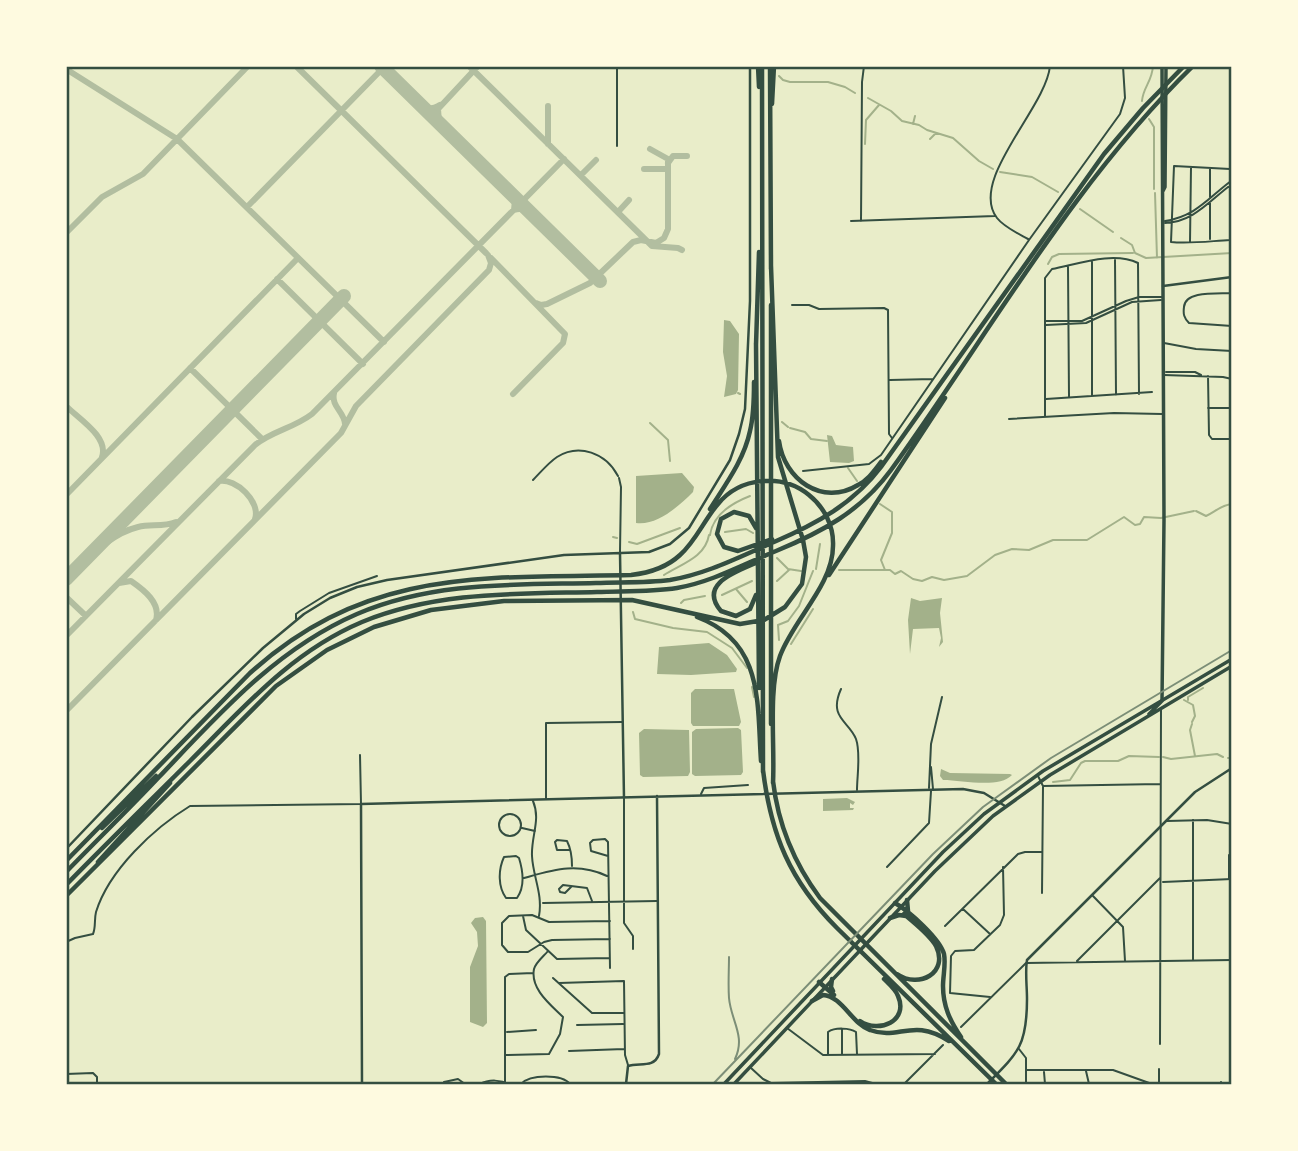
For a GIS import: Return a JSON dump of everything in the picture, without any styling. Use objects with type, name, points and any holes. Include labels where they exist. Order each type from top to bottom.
[{"type":"highway","points":[[760,66],[763,772]]},
{"type":"highway","points":[[772,66],[771,690],[773,783],[781,823],[795,859],[820,898],[1006,1084]]},
{"type":"highway","points":[[776,404],[780,445],[785,463],[797,480],[816,490],[836,492],[859,485],[872,474],[1089,173],[1129,124],[1184,66]]},
{"type":"highway","points":[[757,573],[755,600],[748,611],[733,616],[719,609],[714,598],[718,583],[724,577],[824,530],[850,513],[880,485],[1100,170],[1145,115],[1193,66]]},
{"type":"highway","points":[[755,546],[761,209]]},
{"type":"highway","points":[[66,896],[271,691],[304,664],[346,640],[404,617],[471,604],[616,598],[646,602],[728,623],[755,623],[776,615],[789,604],[798,592],[806,562],[802,535],[780,468],[777,445],[771,267]]},
{"type":"highway","points":[[693,541],[739,460],[748,438],[753,411],[757,343]]},
{"type":"highway","points":[[804,614],[977,346]]},
{"type":"highway","points":[[897,439],[877,473],[855,496],[830,515],[776,540],[755,546],[738,551],[725,548],[718,537],[720,522],[731,513],[746,514],[754,523],[755,546],[757,573],[760,726],[763,772],[770,818],[788,862],[812,902],[996,1084]]},
{"type":"highway","points":[[68,860],[250,673],[289,642],[330,617],[388,593],[442,582],[644,573],[670,563],[693,541],[721,500],[737,488],[755,481],[780,481],[804,491],[821,507],[831,531],[833,548],[829,568],[783,650],[777,668],[773,783]]},
{"type":"highway","points":[[66,872],[253,680],[319,632],[379,605],[422,593],[462,587],[667,580],[710,569],[755,546]]},
{"type":"highway","points":[[66,885],[260,690],[287,667],[343,631],[378,616],[432,601],[468,596],[665,590],[705,581],[754,562]]},
{"type":"highway","points":[[646,602],[704,620],[735,643],[754,675],[760,726]]},
{"type":"highway","points":[[68,860],[180,754]]},
{"type":"highway","points":[[86,876],[188,762]]},
{"type":"highway","points":[[888,968],[904,978],[918,981],[929,977],[937,964],[935,946],[908,916],[907,900]]},
{"type":"highway","points":[[895,903],[942,947],[946,1008],[967,1046]]},
{"type":"highway","points":[[890,918],[908,916]]},
{"type":"highway","points":[[832,979],[834,997],[860,1021],[869,1026],[886,1026],[895,1018],[900,1007],[898,996],[867,958]]},
{"type":"highway","points":[[819,982],[868,1029],[883,1032],[925,1030],[939,1035],[958,1048]]},
{"type":"highway","points":[[811,1001],[823,995],[834,997]]},
{"type":"main road","points":[[1161,709],[1164,298],[1161,186],[1164,66]]},
{"type":"main road","points":[[724,1084],[957,838],[998,803],[1037,774],[1231,659]]},
{"type":"main road","points":[[734,1084],[961,844],[1005,806],[1231,666]]},
{"type":"main road","points":[[1161,709],[1175,692]]},
{"type":"main road","points":[[1147,717],[1162,700]]},
{"type":"street","points":[[617,66],[617,146]]},
{"type":"street","points":[[66,849],[205,704],[263,648],[297,620],[330,598],[376,582],[558,556],[654,551],[670,544],[684,533],[721,476],[740,431],[746,395],[750,294],[750,66]]},
{"type":"street","points":[[861,221],[864,66]]},
{"type":"street","points":[[1028,240],[996,216],[991,200],[994,176],[1044,90],[1051,66]]},
{"type":"street","points":[[803,471],[871,464],[897,439],[1028,240],[1120,114],[1125,99],[1123,66]]},
{"type":"street","points":[[1174,166],[1191,166],[1230,169],[1231,240],[1171,242],[1174,166]]},
{"type":"street","points":[[1190,242],[1191,166]]},
{"type":"street","points":[[1210,167],[1210,241]]},
{"type":"street","points":[[1163,222],[1190,215],[1231,183]]},
{"type":"street","points":[[851,221],[996,216]]},
{"type":"street","points":[[1115,259],[1116,394]]},
{"type":"street","points":[[1045,417],[1045,278],[1049,270],[1115,259],[1138,263],[1139,394]]},
{"type":"street","points":[[1092,261],[1092,396]]},
{"type":"street","points":[[1068,266],[1069,397]]},
{"type":"street","points":[[1163,286],[1231,277]]},
{"type":"street","points":[[1231,293],[1189,297],[1184,304],[1184,315],[1192,324],[1231,326]]},
{"type":"street","points":[[1045,323],[1069,324],[1092,320],[1139,299],[1164,298]]},
{"type":"street","points":[[792,305],[809,305],[819,309],[888,310],[889,434],[897,439]]},
{"type":"street","points":[[1164,343],[1231,351]]},
{"type":"street","points":[[1164,349],[1174,346]]},
{"type":"street","points":[[1164,373],[1195,372],[1202,376],[1231,379]]},
{"type":"street","points":[[1208,376],[1209,435],[1212,439],[1231,439]]},
{"type":"street","points":[[888,380],[934,379]]},
{"type":"street","points":[[1045,399],[1152,392]]},
{"type":"street","points":[[1208,408],[1231,408]]},
{"type":"street","points":[[1009,419],[1114,413],[1163,414]]},
{"type":"street","points":[[533,480],[558,456],[579,450],[606,459],[619,477],[624,722],[624,924],[633,936],[634,949]]},
{"type":"street","points":[[297,620],[295,617],[300,611],[329,593],[377,576]]},
{"type":"street","points":[[841,689],[838,698],[839,717],[855,737],[857,744],[857,792]]},
{"type":"street","points":[[887,867],[929,823],[932,815],[931,744],[942,697]]},
{"type":"street","points":[[1160,1044],[1161,709]]},
{"type":"street","points":[[546,800],[546,723],[624,722]]},
{"type":"street","points":[[360,755],[362,1084]]},
{"type":"street","points":[[961,1027],[1199,788],[1231,768]]},
{"type":"street","points":[[1037,774],[1042,783],[1042,893]]},
{"type":"street","points":[[1042,783],[1161,784]]},
{"type":"street","points":[[701,795],[704,788],[748,785]]},
{"type":"street","points":[[66,942],[93,934],[96,912],[119,869],[169,819],[190,806],[971,789],[984,793],[1005,806]]},
{"type":"street","points":[[626,1084],[625,1070],[629,1065],[652,1064],[659,1054],[657,796]]},
{"type":"street","points":[[532,800],[537,816],[532,852],[541,903],[538,917]]},
{"type":"street","points":[[512,814],[518,818],[520,828],[515,835],[507,835],[500,830],[499,823],[504,816],[512,814]]},
{"type":"street","points":[[1160,814],[1167,819],[1231,824]]},
{"type":"street","points":[[1193,820],[1193,961]]},
{"type":"street","points":[[520,828],[536,831]]},
{"type":"street","points":[[608,856],[592,851],[589,845],[593,840],[605,839],[608,842],[610,968]]},
{"type":"street","points":[[570,850],[554,848],[556,841],[566,840],[570,850],[572,867]]},
{"type":"street","points":[[945,926],[1003,867],[1024,852],[1042,852]]},
{"type":"street","points":[[1160,882],[1230,879],[1229,855]]},
{"type":"street","points":[[506,856],[519,858],[523,878],[520,895],[516,898],[504,897],[500,882],[501,864],[506,856]]},
{"type":"street","points":[[523,878],[572,867],[609,876]]},
{"type":"street","points":[[990,998],[952,995],[949,991],[952,953],[974,950],[1004,918],[1003,867]]},
{"type":"street","points":[[1075,962],[1160,877]]},
{"type":"street","points":[[571,887],[588,889],[593,902]]},
{"type":"street","points":[[1092,895],[1125,932],[1125,961]]},
{"type":"street","points":[[541,903],[658,901]]},
{"type":"street","points":[[962,909],[990,934]]},
{"type":"street","points":[[523,915],[526,930],[561,960],[610,958]]},
{"type":"street","points":[[610,921],[549,922],[538,917],[508,916],[502,924],[502,945],[510,953],[527,953],[552,940],[610,939]]},
{"type":"street","points":[[1026,963],[1231,960],[1231,920]]},
{"type":"street","points":[[506,1055],[551,1053],[560,1034],[564,1018],[541,995],[534,973],[536,965],[548,951]]},
{"type":"street","points":[[987,1084],[1019,1049],[1026,1024],[1026,963]]},
{"type":"street","points":[[505,1082],[506,976],[534,973]]},
{"type":"street","points":[[553,978],[592,1013],[624,1013]]},
{"type":"street","points":[[559,983],[624,981],[625,1059],[629,1065]]},
{"type":"street","points":[[577,1025],[624,1024]]},
{"type":"street","points":[[786,1027],[821,1054],[828,1056],[935,1054]]},
{"type":"street","points":[[828,1056],[828,1032],[832,1029],[856,1032],[857,1055]]},
{"type":"street","points":[[842,1029],[842,1055]]},
{"type":"street","points":[[506,1032],[536,1030]]},
{"type":"street","points":[[904,1084],[943,1045]]},
{"type":"street","points":[[569,1051],[625,1049]]},
{"type":"street","points":[[1019,1049],[1026,1058],[1026,1084]]},
{"type":"street","points":[[750,1067],[763,1080],[772,1083],[865,1081],[876,1084]]},
{"type":"street","points":[[1159,1069],[1159,1084]]},
{"type":"street","points":[[1026,1070],[1118,1071],[1140,1082],[1152,1084]]},
{"type":"street","points":[[1044,1070],[1045,1084]]},
{"type":"street","points":[[1086,1070],[1089,1084]]},
{"type":"street","points":[[66,1074],[93,1073],[97,1077],[97,1084]]},
{"type":"street","points":[[522,1084],[529,1078],[562,1078],[570,1084]]},
{"type":"street","points":[[444,1082],[458,1079],[465,1084]]},
{"type":"street","points":[[480,1084],[487,1081],[510,1084]]},
{"type":"shaded area","points":[[724,320],[730,321],[739,334],[738,390],[736,394],[724,397],[727,376],[723,352]]},
{"type":"shaded area","points":[[827,435],[832,436],[836,445],[853,447],[854,461],[830,462]]},
{"type":"shaded area","points":[[682,473],[694,487],[693,492],[660,518],[636,523],[636,476]]},
{"type":"shaded area","points":[[911,598],[920,601],[942,598],[940,613],[943,642],[939,647],[939,628],[913,629],[910,654],[908,620]]},
{"type":"shaded area","points":[[709,643],[727,655],[737,669],[736,672],[657,674],[659,647]]},
{"type":"shaded area","points":[[695,689],[734,689],[741,722],[739,726],[693,726],[691,693]]},
{"type":"shaded area","points":[[644,729],[689,730],[688,776],[640,775],[639,733]]},
{"type":"shaded area","points":[[696,729],[741,730],[741,775],[692,774],[692,732]]},
{"type":"shaded area","points":[[941,769],[950,773],[1012,775],[989,783],[943,780],[940,776]]},
{"type":"shaded area","points":[[847,798],[855,802],[853,805],[850,803],[853,810],[823,811],[823,799]]},
{"type":"shaded area","points":[[483,917],[486,921],[487,1023],[483,1027],[470,1022],[470,967],[478,946],[477,932],[471,923],[475,918]]},
{"type":"waterway","points":[[1142,101],[1153,66]]},
{"type":"waterway","points":[[779,76],[790,82],[828,82],[855,93]]},
{"type":"waterway","points":[[868,98],[891,111],[902,121],[953,138],[979,161],[993,169]]},
{"type":"waterway","points":[[865,144],[866,120],[879,105]]},
{"type":"waterway","points":[[913,124],[915,116]]},
{"type":"waterway","points":[[1149,119],[1154,127],[1154,189]]},
{"type":"waterway","points":[[930,139],[936,133]]},
{"type":"waterway","points":[[1000,172],[1032,177],[1058,192]]},
{"type":"waterway","points":[[1155,193],[1157,258]]},
{"type":"waterway","points":[[1080,209],[1113,232]]},
{"type":"waterway","points":[[1121,238],[1132,245],[1135,253],[1146,258],[1232,253]]},
{"type":"waterway","points":[[1048,264],[1052,257],[1059,254],[1133,253]]},
{"type":"waterway","points":[[782,422],[788,427]]},
{"type":"waterway","points":[[650,423],[668,440],[670,461]]},
{"type":"waterway","points":[[790,428],[805,432],[811,439],[827,441]]},
{"type":"waterway","points":[[848,468],[857,481]]},
{"type":"waterway","points":[[710,535],[715,521],[724,510],[750,496]]},
{"type":"waterway","points":[[880,504],[892,512],[892,533],[881,560],[885,570]]},
{"type":"waterway","points":[[1196,511],[1206,516],[1232,504]]},
{"type":"waterway","points":[[839,570],[890,570],[895,574],[901,571],[922,581],[932,577],[944,580],[967,576],[995,555],[1012,549],[1029,550],[1053,540],[1087,540],[1124,517],[1135,525],[1140,524],[1144,517],[1161,518],[1194,511]]},
{"type":"waterway","points":[[629,542],[637,544],[680,528]]},
{"type":"waterway","points":[[725,532],[746,529],[753,533]]},
{"type":"waterway","points":[[664,575],[697,555],[707,543],[709,535]]},
{"type":"waterway","points":[[613,537],[617,538]]},
{"type":"waterway","points":[[816,569],[820,544]]},
{"type":"waterway","points":[[777,558],[788,569],[801,571]]},
{"type":"waterway","points":[[777,581],[789,570]]},
{"type":"waterway","points":[[779,640],[778,625],[788,621],[799,606],[813,571]]},
{"type":"waterway","points":[[722,595],[752,581]]},
{"type":"waterway","points":[[736,589],[747,602]]},
{"type":"waterway","points":[[681,603],[705,596]]},
{"type":"waterway","points":[[791,644],[813,609]]},
{"type":"waterway","points":[[633,612],[635,619],[673,628],[707,632],[732,648],[747,668]]},
{"type":"waterway","points":[[752,687],[754,697]]},
{"type":"waterway","points":[[1188,700],[1188,697],[1203,688]]},
{"type":"waterway","points":[[1184,700],[1193,705],[1195,716],[1192,722]]},
{"type":"waterway","points":[[1192,724],[1190,730],[1195,756]]},
{"type":"waterway","points":[[1163,757],[1171,759],[1217,754],[1223,757]]},
{"type":"waterway","points":[[1053,782],[1070,780],[1085,761],[1118,761],[1129,756],[1159,757]]},
{"type":"taxiway","points":[[66,233],[102,197],[143,174],[248,66]]},
{"type":"taxiway","points":[[296,66],[486,253]]},
{"type":"taxiway","points":[[247,207],[385,66]]},
{"type":"taxiway","points":[[390,66],[400,84],[418,103],[431,108],[440,105]]},
{"type":"taxiway","points":[[469,66],[652,246],[682,250]]},
{"type":"taxiway","points":[[456,139],[439,122],[438,109],[478,66]]},
{"type":"taxiway","points":[[66,69],[177,139],[384,342]]},
{"type":"taxiway","points":[[548,106],[548,144]]},
{"type":"taxiway","points":[[536,303],[547,304],[590,283],[633,242],[641,240],[656,243],[664,238],[668,229],[668,159],[650,149]]},
{"type":"taxiway","points":[[668,163],[673,156],[687,156]]},
{"type":"taxiway","points":[[66,636],[255,445],[312,414],[564,159]]},
{"type":"taxiway","points":[[581,175],[596,160]]},
{"type":"taxiway","points":[[644,169],[668,169]]},
{"type":"taxiway","points":[[495,179],[515,200],[514,210],[527,211],[544,227]]},
{"type":"taxiway","points":[[618,212],[629,200]]},
{"type":"taxiway","points":[[66,711],[341,433],[356,406],[489,270],[491,263],[488,255]]},
{"type":"taxiway","points":[[66,495],[298,258]]},
{"type":"taxiway","points":[[491,258],[565,334],[563,343],[513,394]]},
{"type":"taxiway","points":[[277,279],[363,364]]},
{"type":"taxiway","points":[[190,368],[262,439]]},
{"type":"taxiway","points":[[334,393],[334,402],[345,424]]},
{"type":"taxiway","points":[[66,406],[97,436],[103,450],[102,457]]},
{"type":"taxiway","points":[[219,481],[233,483],[246,492],[254,505],[255,519]]},
{"type":"taxiway","points":[[66,579],[117,535],[138,527],[176,522]]},
{"type":"taxiway","points":[[119,583],[131,581],[146,593],[156,608],[156,620]]},
{"type":"taxiway","points":[[66,597],[86,616]]},
{"type":"runway","points":[[381,66],[600,281]]},
{"type":"runway","points":[[66,579],[344,296]]},
{"type":"railway","points":[[713,1084],[933,854],[983,807],[1051,758],[1232,650]]},
{"type":"railway","points":[[729,957],[729,998],[739,1043],[735,1059]]}]
